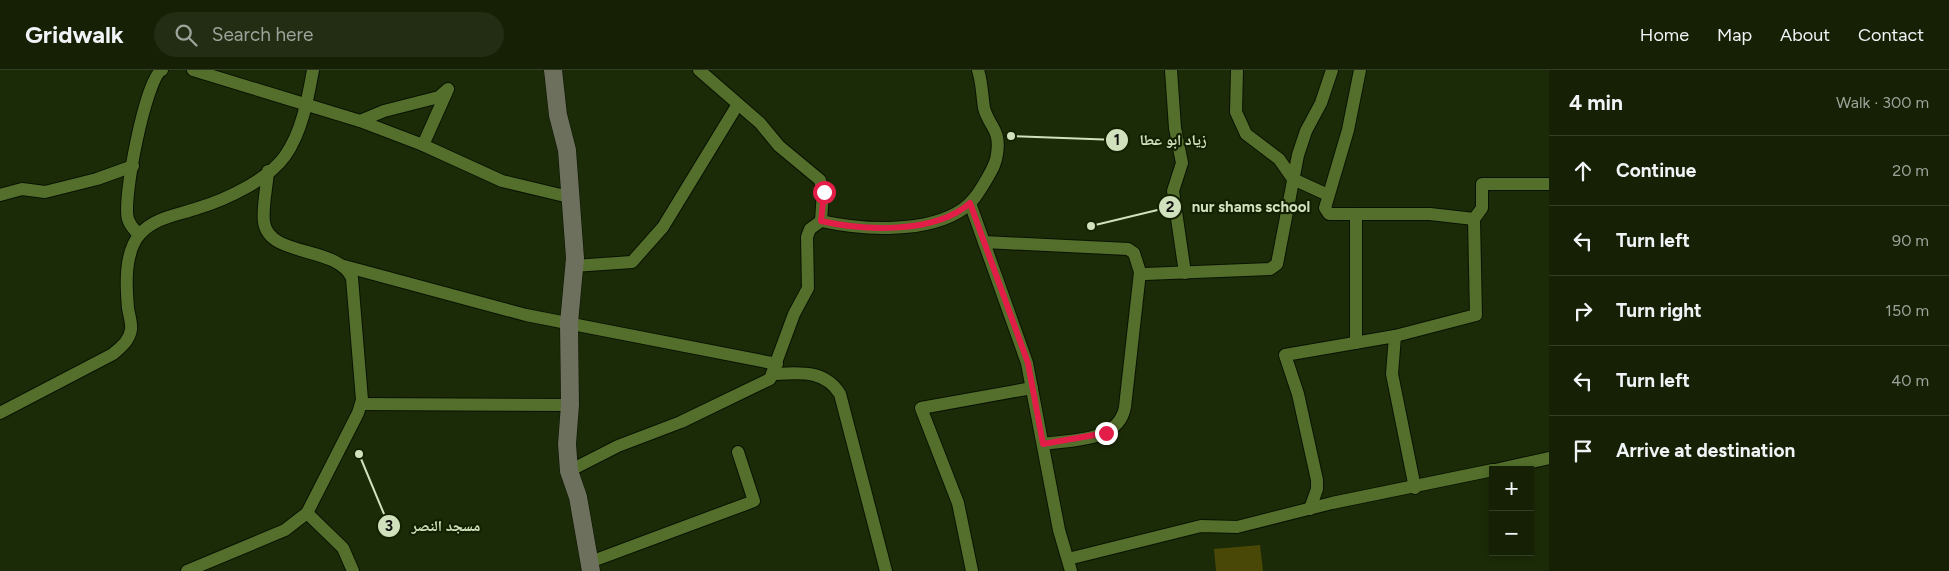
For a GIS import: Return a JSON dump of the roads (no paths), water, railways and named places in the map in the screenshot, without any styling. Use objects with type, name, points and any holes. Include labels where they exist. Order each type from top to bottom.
[{"type":"street","points":[[139,235],[128,220],[126,207],[138,134],[152,80],[162,70]]},
{"type":"street","points":[[193,70],[360,121],[423,145],[502,181],[569,197]]},
{"type":"street","points":[[0,413],[113,354],[128,340],[131,329],[126,277],[129,258],[139,235],[152,224],[169,216],[198,209],[232,196],[268,172],[286,155],[306,104],[313,70]]},
{"type":"street","points":[[553,70],[557,108],[567,150],[574,266],[569,323],[570,405],[567,444],[569,471],[578,497],[590,566],[754,501],[738,452]]},
{"type":"street","points":[[699,70],[760,123],[779,146],[820,180],[824,192],[821,221]]},
{"type":"street","points":[[569,471],[618,446],[681,422],[766,382],[775,369],[794,314],[809,283],[807,237],[810,229],[821,221],[867,228],[902,227],[950,216],[970,203],[991,171],[998,155],[996,131],[984,108],[978,70]]},
{"type":"street","points":[[1171,70],[1175,128],[1182,163],[1173,191],[1185,273]]},
{"type":"street","points":[[1237,70],[1236,112],[1242,129],[1252,140],[1279,159],[1293,179],[1328,195]]},
{"type":"street","points":[[1140,272],[1145,274],[1270,269],[1277,264],[1301,144],[1322,103],[1332,70]]},
{"type":"street","points":[[1360,70],[1348,130],[1325,208],[1329,214],[1430,214],[1474,219]]},
{"type":"street","points":[[360,121],[384,111],[439,97],[448,89],[423,145]]},
{"type":"street","points":[[574,266],[632,262],[663,227],[738,104]]},
{"type":"street","points":[[0,195],[22,189],[45,192],[97,179],[133,166]]},
{"type":"street","points":[[268,172],[264,222],[273,238],[344,266],[526,315],[775,369],[818,375],[831,383],[840,394],[886,571]]},
{"type":"street","points":[[1310,509],[1317,489],[1317,480],[1298,394],[1285,355],[1394,336],[1476,315],[1474,219],[1482,208],[1482,184],[1549,184]]},
{"type":"street","points":[[970,203],[1028,363],[1060,530],[1069,565],[1201,526],[1237,527],[1310,509],[1489,471]]},
{"type":"street","points":[[1356,214],[1356,343]]},
{"type":"street","points":[[984,242],[1128,249],[1134,253],[1140,272],[1122,418],[1111,430],[1101,435],[1043,444]]},
{"type":"street","points":[[187,571],[285,530],[307,513],[319,492],[361,404],[362,393],[354,286],[352,278],[344,266]]},
{"type":"street","points":[[1394,336],[1392,374],[1415,488]]},
{"type":"street","points":[[972,571],[958,503],[921,408],[1032,388]]},
{"type":"street","points":[[361,404],[570,405]]},
{"type":"street","points":[[1512,466],[1549,458]]},
{"type":"street","points":[[307,513],[343,548],[353,571]]},
{"type":"place","name":"زياد ابو عطا","points":[[1011,136]]},
{"type":"place","name":"nur shams school","points":[[1091,226]]},
{"type":"place","name":"مسجد النصر","points":[[359,454]]}]
